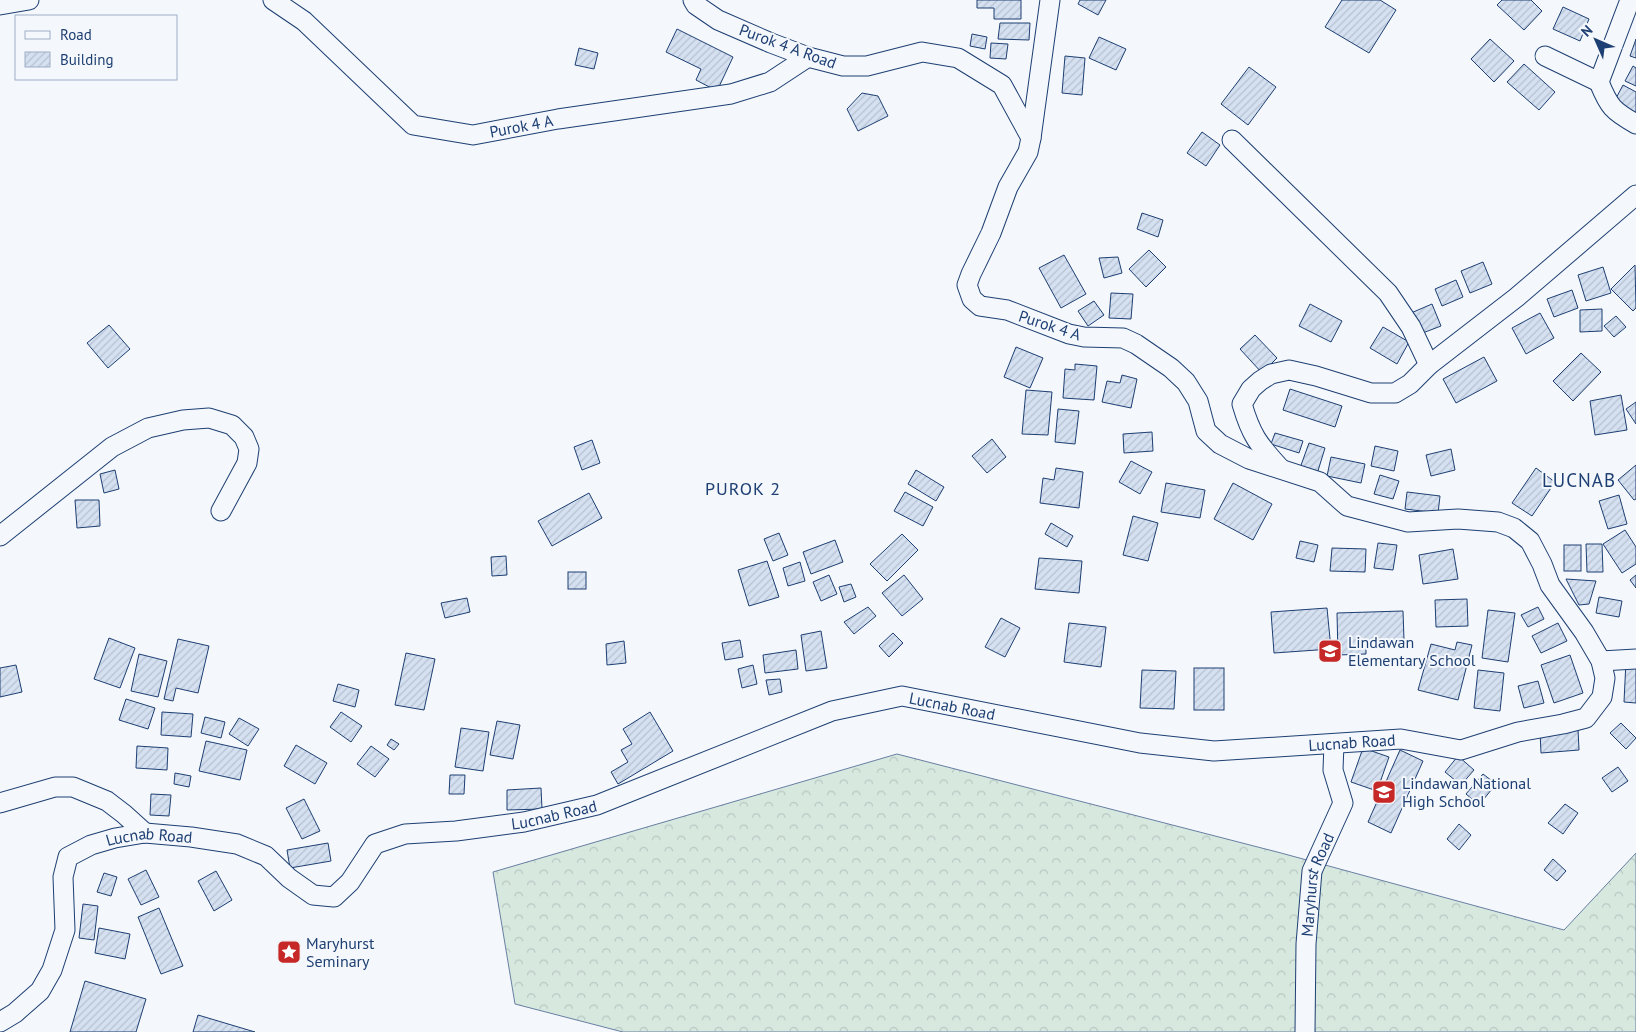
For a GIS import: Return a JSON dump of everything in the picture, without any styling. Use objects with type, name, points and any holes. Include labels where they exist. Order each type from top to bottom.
[{"type":"street","points":[[0,5],[29,0]]},
{"type":"street","name":"Purok 4 A","points":[[273,0],[304,21],[412,126],[473,135],[558,119],[731,94],[770,82],[808,57]]},
{"type":"street","name":"Purok 4 A Road","points":[[694,0],[696,5],[718,20],[808,57],[843,66],[867,66],[922,52],[958,58],[1002,85],[1031,138]]},
{"type":"street","points":[[1031,138],[1050,0]]},
{"type":"street","points":[[1630,0],[1599,82],[1606,100],[1618,114],[1636,124]]},
{"type":"street","points":[[1546,56],[1599,82]]},
{"type":"street","name":"Purok 4 A","points":[[1031,138],[1028,152],[1008,187],[991,233],[971,274],[967,286],[972,299],[980,306],[1007,310],[1069,334],[1084,337],[1123,338],[1136,344],[1171,368],[1186,382],[1198,401],[1206,431],[1220,444],[1249,459],[1281,469]]},
{"type":"street","points":[[1232,140],[1388,293],[1411,327],[1429,365]]},
{"type":"street","points":[[1281,469],[1259,446],[1248,426],[1242,404],[1251,389],[1260,380],[1271,374],[1289,370],[1316,376],[1371,393],[1395,393],[1410,384],[1429,365],[1517,297],[1634,195]]},
{"type":"street","points":[[0,536],[112,447],[148,428],[183,420],[209,418],[232,426],[244,437],[249,449],[247,463],[222,511]]},
{"type":"street","name":"Lucnab Road","points":[[0,1022],[40,991],[52,970],[65,930],[63,877],[68,857],[91,845],[115,838],[145,833],[237,844],[266,856],[289,878],[314,895],[334,897],[350,882],[375,844],[405,834],[456,831],[524,822],[597,805],[832,711],[902,696],[1140,744],[1214,751],[1401,738],[1461,750],[1518,732],[1586,718],[1602,697],[1605,678],[1601,661],[1584,632],[1550,585],[1530,541],[1514,528],[1498,522],[1458,519],[1408,522],[1347,506],[1320,482],[1281,469]]},
{"type":"street","points":[[1601,661],[1636,659]]},
{"type":"street","name":"Maryhurst Road","points":[[1305,1032],[1306,944],[1312,871],[1343,802],[1334,770],[1334,744]]},
{"type":"street","points":[[0,803],[55,787],[73,788],[107,801],[145,833]]},
{"type":"green space","points":[[897,754],[1281,853],[1564,930],[1636,853],[1636,1032],[623,1032],[515,1004],[493,872]]},
{"type":"building","points":[[977,0],[1021,0],[1021,19],[994,19],[994,8],[977,8]]},
{"type":"building","points":[[1080,0],[1106,0],[1098,15],[1078,4]]},
{"type":"building","points":[[1342,0],[1380,0],[1396,10],[1369,53],[1325,27]]},
{"type":"building","points":[[1502,0],[1531,0],[1542,11],[1524,30],[1497,5]]},
{"type":"building","points":[[1563,7],[1589,19],[1580,41],[1553,29]]},
{"type":"building","points":[[1000,23],[1030,23],[1029,40],[998,39]]},
{"type":"building","points":[[677,29],[733,57],[717,91],[696,80],[701,69],[666,52]]},
{"type":"building","points":[[972,34],[987,37],[985,49],[970,46]]},
{"type":"building","points":[[1099,37],[1126,49],[1116,70],[1089,58]]},
{"type":"building","points":[[1490,39],[1514,61],[1494,82],[1471,59]]},
{"type":"building","points":[[1636,39],[1636,58],[1630,56]]},
{"type":"building","points":[[991,43],[1008,44],[1006,59],[990,58]]},
{"type":"building","points":[[579,48],[598,53],[594,69],[575,65]]},
{"type":"building","points":[[1065,56],[1085,58],[1082,95],[1062,93]]},
{"type":"building","points":[[1524,64],[1555,92],[1539,110],[1507,82]]},
{"type":"building","points":[[1633,66],[1636,68],[1636,86],[1625,81]]},
{"type":"building","points":[[1249,67],[1276,87],[1248,125],[1221,104]]},
{"type":"building","points":[[1623,85],[1636,92],[1636,114],[1614,102]]},
{"type":"building","points":[[862,93],[878,96],[888,116],[858,131],[847,109]]},
{"type":"building","points":[[1202,132],[1220,145],[1206,166],[1187,153]]},
{"type":"building","points":[[1142,213],[1163,220],[1158,237],[1137,229]]},
{"type":"building","points":[[1149,250],[1166,267],[1146,287],[1129,269]]},
{"type":"building","points":[[1064,255],[1086,294],[1061,308],[1039,268]]},
{"type":"building","points":[[1118,257],[1122,273],[1104,278],[1099,258]]},
{"type":"building","points":[[1483,262],[1492,284],[1470,293],[1461,271]]},
{"type":"building","points":[[1635,265],[1636,308],[1633,311],[1611,289]]},
{"type":"building","points":[[1603,267],[1611,293],[1586,301],[1578,275]]},
{"type":"building","points":[[1456,280],[1463,297],[1442,306],[1435,289]]},
{"type":"building","points":[[1572,290],[1578,308],[1554,317],[1547,299]]},
{"type":"building","points":[[1111,293],[1133,294],[1131,319],[1109,318]]},
{"type":"building","points":[[1094,301],[1104,315],[1088,326],[1078,311]]},
{"type":"building","points":[[1310,304],[1342,321],[1331,342],[1299,326]]},
{"type":"building","points":[[1432,304],[1441,326],[1420,334],[1411,313]]},
{"type":"building","points":[[1602,309],[1602,331],[1580,332],[1580,310]]},
{"type":"building","points":[[1540,313],[1554,338],[1526,354],[1512,328]]},
{"type":"building","points":[[1616,316],[1626,327],[1614,337],[1604,326]]},
{"type":"building","points":[[109,325],[130,349],[108,368],[87,343]]},
{"type":"building","points":[[1383,327],[1409,342],[1397,364],[1370,348]]},
{"type":"building","points":[[1255,335],[1277,358],[1262,373],[1240,349]]},
{"type":"building","points":[[1016,347],[1043,358],[1030,388],[1004,377]]},
{"type":"building","points":[[1581,353],[1601,372],[1573,401],[1553,381]]},
{"type":"building","points":[[1484,357],[1497,381],[1456,403],[1443,379]]},
{"type":"building","points":[[1075,364],[1097,366],[1094,400],[1063,398],[1065,369],[1075,370]]},
{"type":"building","points":[[1122,375],[1137,379],[1131,408],[1102,402],[1107,381],[1120,383]]},
{"type":"building","points":[[1290,389],[1342,406],[1335,427],[1283,410]]},
{"type":"building","points":[[1026,390],[1052,392],[1048,435],[1022,434]]},
{"type":"building","points":[[1621,395],[1627,430],[1595,435],[1590,401]]},
{"type":"building","points":[[1636,402],[1636,424],[1626,409]]},
{"type":"building","points":[[1058,409],[1079,411],[1075,444],[1055,442]]},
{"type":"building","points":[[1152,432],[1153,451],[1124,453],[1123,434]]},
{"type":"building","points":[[1275,433],[1303,441],[1299,453],[1271,444]]},
{"type":"building","points":[[992,439],[1006,457],[987,473],[972,456]]},
{"type":"building","points":[[592,440],[600,463],[582,470],[574,447]]},
{"type":"building","points":[[1309,443],[1325,448],[1317,474],[1300,468]]},
{"type":"building","points":[[1375,446],[1398,451],[1394,471],[1371,466]]},
{"type":"building","points":[[1451,449],[1455,470],[1431,476],[1426,455]]},
{"type":"building","points":[[1331,457],[1365,464],[1361,483],[1327,476]]},
{"type":"building","points":[[1131,461],[1152,472],[1140,494],[1119,482]]},
{"type":"building","points":[[1636,465],[1636,499],[1634,500],[1618,480]]},
{"type":"building","points":[[1056,468],[1083,472],[1079,508],[1040,503],[1043,478],[1054,480]]},
{"type":"building","points":[[1536,468],[1555,482],[1532,516],[1512,503]]},
{"type":"building","points":[[115,470],[119,489],[104,493],[100,474]]},
{"type":"building","points":[[916,470],[944,487],[936,501],[908,484]]},
{"type":"building","points":[[1380,475],[1399,481],[1393,499],[1374,494]]},
{"type":"building","points":[[1166,483],[1205,490],[1200,518],[1161,512]]},
{"type":"building","points":[[1233,483],[1272,504],[1253,540],[1214,519]]},
{"type":"building","points":[[905,492],[933,507],[923,526],[894,511]]},
{"type":"building","points":[[1407,492],[1440,496],[1438,513],[1405,509]]},
{"type":"building","points":[[589,493],[602,518],[552,546],[538,521]]},
{"type":"building","points":[[1619,495],[1627,524],[1608,529],[1599,501]]},
{"type":"building","points":[[75,500],[99,500],[100,526],[77,528]]},
{"type":"building","points":[[1133,516],[1158,523],[1148,561],[1123,555]]},
{"type":"building","points":[[1051,523],[1073,536],[1067,547],[1045,534]]},
{"type":"building","points":[[1625,530],[1636,547],[1636,564],[1622,573],[1603,544]]},
{"type":"building","points":[[779,533],[788,555],[773,561],[764,539]]},
{"type":"building","points":[[902,534],[918,550],[887,581],[870,564]]},
{"type":"building","points":[[835,540],[843,562],[811,574],[803,552]]},
{"type":"building","points":[[1300,541],[1318,545],[1314,562],[1296,558]]},
{"type":"building","points":[[1378,543],[1397,545],[1393,570],[1374,568]]},
{"type":"building","points":[[1586,544],[1602,544],[1603,572],[1587,572]]},
{"type":"building","points":[[1564,545],[1581,545],[1581,571],[1564,571]]},
{"type":"building","points":[[1332,548],[1366,549],[1365,572],[1330,571]]},
{"type":"building","points":[[1453,549],[1458,579],[1423,584],[1419,555]]},
{"type":"building","points":[[506,556],[507,575],[492,576],[491,557]]},
{"type":"building","points":[[1039,558],[1082,561],[1079,593],[1035,589]]},
{"type":"building","points":[[767,561],[779,597],[749,606],[738,570]]},
{"type":"building","points":[[800,562],[805,581],[788,586],[783,568]]},
{"type":"building","points":[[568,572],[586,572],[586,589],[568,589]]},
{"type":"building","points":[[829,575],[837,594],[821,601],[813,582]]},
{"type":"building","points":[[904,575],[923,599],[902,616],[882,593]]},
{"type":"building","points":[[1636,575],[1636,588],[1630,580]]},
{"type":"building","points":[[1566,579],[1596,581],[1589,604],[1579,605]]},
{"type":"building","points":[[851,584],[856,597],[844,602],[839,587]]},
{"type":"building","points":[[1599,597],[1622,601],[1619,617],[1596,613]]},
{"type":"building","points":[[467,598],[470,612],[445,618],[441,603]]},
{"type":"building","points":[[1467,599],[1468,626],[1436,627],[1435,600]]},
{"type":"building","points":[[868,607],[876,616],[854,634],[844,622]]},
{"type":"building","points":[[1538,607],[1544,619],[1528,627],[1521,615]]},
{"type":"building","points":[[1327,608],[1331,649],[1274,653],[1271,612]]},
{"type":"building","points":[[1488,610],[1515,613],[1508,662],[1482,658]]},
{"type":"building","points":[[1403,611],[1404,640],[1366,641],[1366,654],[1338,655],[1337,613]]},
{"type":"building","points":[[1001,618],[1020,628],[1005,657],[985,647]]},
{"type":"building","points":[[1069,623],[1106,627],[1101,667],[1064,662]]},
{"type":"building","points":[[1558,623],[1567,641],[1541,653],[1532,636]]},
{"type":"building","points":[[821,631],[827,668],[806,671],[801,635]]},
{"type":"building","points":[[893,633],[903,643],[889,657],[879,646]]},
{"type":"building","points":[[109,638],[135,648],[120,688],[94,679]]},
{"type":"building","points":[[178,639],[209,646],[198,693],[176,688],[173,701],[164,699]]},
{"type":"building","points":[[740,640],[743,657],[725,660],[722,643]]},
{"type":"building","points":[[624,641],[626,663],[607,665],[606,644]]},
{"type":"building","points":[[1457,642],[1472,645],[1458,700],[1418,690],[1431,644],[1455,650]]},
{"type":"building","points":[[796,650],[798,669],[765,673],[763,655]]},
{"type":"building","points":[[406,653],[435,659],[424,710],[395,705]]},
{"type":"building","points":[[139,654],[167,661],[158,697],[131,691]]},
{"type":"building","points":[[1570,655],[1583,693],[1554,703],[1541,665]]},
{"type":"building","points":[[1626,661],[1636,661],[1636,703],[1624,702]]},
{"type":"building","points":[[16,665],[22,692],[0,697],[0,668]]},
{"type":"building","points":[[753,665],[757,684],[742,688],[738,669]]},
{"type":"building","points":[[1194,668],[1224,668],[1224,710],[1194,710]]},
{"type":"building","points":[[1142,670],[1176,671],[1174,709],[1140,708]]},
{"type":"building","points":[[1478,670],[1504,673],[1500,711],[1474,708]]},
{"type":"building","points":[[780,679],[782,692],[769,695],[766,680]]},
{"type":"building","points":[[1538,681],[1544,703],[1524,708],[1518,686]]},
{"type":"building","points":[[338,684],[359,690],[355,707],[333,701]]},
{"type":"building","points":[[126,699],[155,708],[148,729],[119,720]]},
{"type":"building","points":[[162,712],[193,714],[191,737],[161,735]]},
{"type":"building","points":[[341,712],[362,726],[351,742],[330,727]]},
{"type":"building","points":[[650,712],[673,751],[618,784],[611,772],[628,762],[621,750],[632,744],[623,729]]},
{"type":"building","points":[[205,717],[225,722],[221,738],[201,733]]},
{"type":"building","points":[[239,718],[259,729],[248,746],[229,734]]},
{"type":"building","points":[[497,721],[520,725],[513,759],[490,755]]},
{"type":"building","points":[[1621,723],[1636,738],[1626,749],[1610,733]]},
{"type":"building","points":[[461,728],[489,732],[483,771],[455,767]]},
{"type":"building","points":[[1578,729],[1579,750],[1541,753],[1540,732]]},
{"type":"building","points":[[391,739],[399,744],[394,750],[387,745]]},
{"type":"building","points":[[206,741],[247,750],[240,780],[199,771]]},
{"type":"building","points":[[296,745],[327,763],[315,784],[284,766]]},
{"type":"building","points":[[137,746],[168,748],[167,770],[136,768]]},
{"type":"building","points":[[371,746],[389,759],[375,777],[357,764]]},
{"type":"building","points":[[1363,748],[1389,757],[1377,791],[1351,782]]},
{"type":"building","points":[[1400,750],[1423,761],[1391,833],[1368,822]]},
{"type":"building","points":[[1458,756],[1474,770],[1461,785],[1445,772]]},
{"type":"building","points":[[1618,767],[1628,781],[1612,792],[1602,778]]},
{"type":"building","points":[[175,773],[191,776],[189,787],[174,784]]},
{"type":"building","points":[[1483,774],[1496,784],[1479,805],[1466,794]]},
{"type":"building","points":[[450,775],[465,775],[464,794],[449,794]]},
{"type":"building","points":[[541,788],[542,809],[507,810],[507,790]]},
{"type":"building","points":[[151,794],[171,795],[169,816],[150,815]]},
{"type":"building","points":[[304,799],[320,831],[302,839],[286,808]]},
{"type":"building","points":[[1565,804],[1578,813],[1563,834],[1548,823]]},
{"type":"building","points":[[1459,824],[1471,835],[1459,850],[1447,839]]},
{"type":"building","points":[[328,843],[331,861],[290,868],[287,850]]},
{"type":"building","points":[[1553,859],[1566,871],[1557,881],[1544,870]]},
{"type":"building","points":[[146,870],[159,897],[141,905],[128,879]]},
{"type":"building","points":[[216,871],[232,900],[214,911],[198,881]]},
{"type":"building","points":[[104,873],[117,877],[111,896],[97,892]]},
{"type":"building","points":[[83,904],[98,906],[94,940],[79,938]]},
{"type":"building","points":[[159,908],[183,966],[161,974],[138,917]]},
{"type":"building","points":[[99,928],[130,934],[125,959],[95,953]]},
{"type":"building","points":[[85,981],[146,999],[136,1032],[70,1032]]},
{"type":"building","points":[[198,1015],[255,1032],[193,1032]]},
{"type":"place","name":"Lindawan Elementary School","points":[[1330,651]]},
{"type":"place","name":"Lindawan National High School","points":[[1384,792]]},
{"type":"place","name":"Maryhurst Seminary","points":[[289,952]]},
{"type":"district","name":"LUCNAB","points":[[1579,480]]},
{"type":"district","name":"PUROK 2","points":[[743,489]]}]
